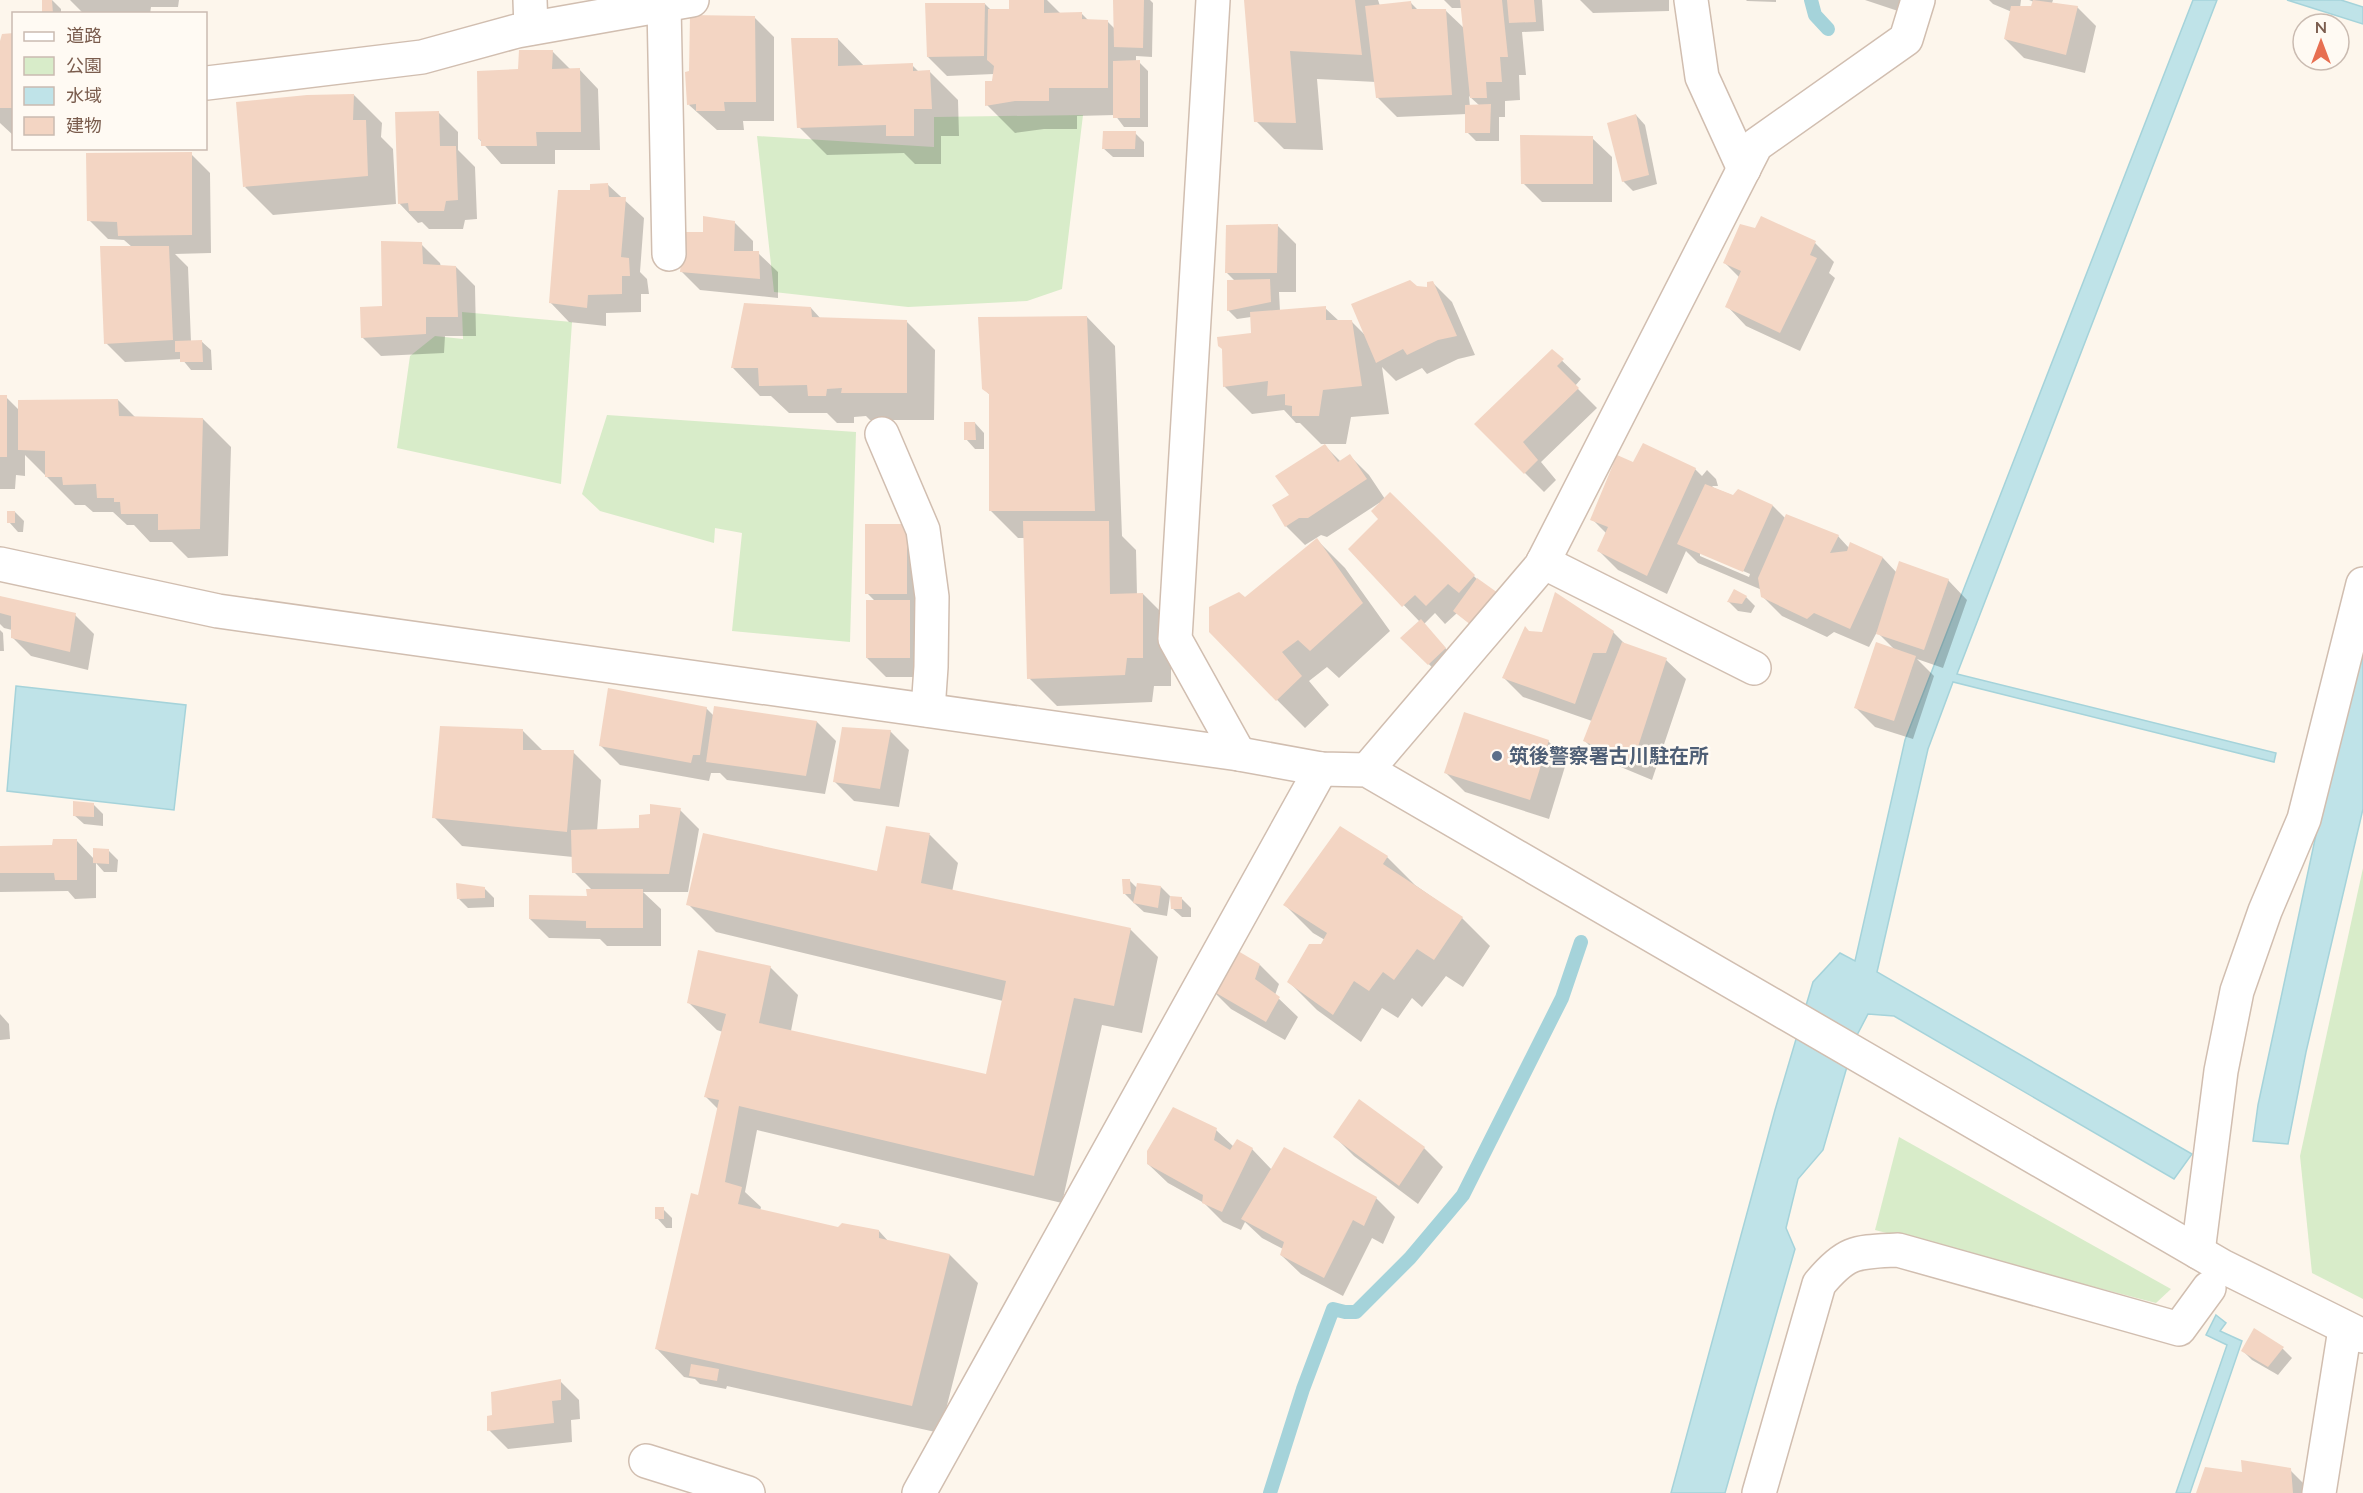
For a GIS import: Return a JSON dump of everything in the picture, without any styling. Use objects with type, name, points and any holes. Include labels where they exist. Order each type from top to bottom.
[{"type":"street","points":[[1213,0],[1175,639],[1239,754]]},
{"type":"street","points":[[1691,0],[1702,77],[1744,169]]},
{"type":"street","points":[[1367,770],[1543,562],[1756,145],[1906,39],[1918,0]]},
{"type":"street","points":[[207,83],[422,57],[531,14],[678,2],[669,254]]},
{"type":"street","points":[[882,434],[923,530],[932,597],[928,710]]},
{"type":"street","points":[[1543,562],[1754,668]]},
{"type":"street","points":[[0,564],[218,611],[1239,754],[1321,769],[1367,770],[2198,1252],[2354,1333],[2319,1493]]},
{"type":"street","points":[[2198,1252],[2221,1071],[2237,991],[2265,911],[2304,819],[2363,584]]},
{"type":"street","points":[[919,1493],[1321,769]]},
{"type":"street","points":[[1759,1493],[1819,1284],[1835,1264],[1860,1252],[1898,1250],[2179,1329],[2209,1288]]},
{"type":"street","points":[[646,1461],[748,1493]]},
{"type":"green space","points":[[1083,115],[1062,289],[1027,301],[908,307],[774,292],[757,136],[934,147],[934,117]]},
{"type":"green space","points":[[462,312],[572,322],[561,484],[397,448],[410,356],[435,336],[463,339]]},
{"type":"green space","points":[[607,415],[856,432],[850,642],[732,631],[742,533],[715,528],[714,543],[600,511],[582,494]]},
{"type":"green space","points":[[2363,868],[2363,1299],[2312,1273],[2300,1156]]},
{"type":"green space","points":[[1899,1137],[2171,1289],[2156,1303],[1875,1230]]},
{"type":"water","points":[[2193,0],[2217,0],[1957,674],[2276,753],[2274,762],[1953,682],[1928,749],[1877,972],[2192,1154],[2174,1179],[1894,1016],[1868,1014],[1855,1039],[1823,1150],[1798,1179],[1786,1228],[1795,1249],[1725,1493],[1671,1493],[1775,1110],[1813,982],[1840,953],[1855,961],[1905,740]]},
{"type":"water","points":[[2287,0],[2341,0],[2363,7],[2363,24],[2351,20],[2351,12],[2325,12]]},
{"type":"water","points":[[2363,647],[2363,809],[2306,1052],[2288,1144],[2253,1141],[2258,1105],[2320,816]]},
{"type":"water","points":[[16,686],[186,705],[174,810],[7,791]]},
{"type":"water","points":[[2216,1315],[2226,1323],[2220,1331],[2242,1341],[2190,1493],[2176,1493],[2227,1345],[2206,1335]]},
{"type":"building","points":[[42,0],[52,0],[53,12],[42,12]]},
{"type":"building","points":[[1009,0],[1044,0],[1044,13],[1082,12],[1082,19],[1108,20],[1108,88],[1049,88],[1049,101],[1015,101],[985,106],[985,81],[992,81],[994,66],[987,60],[988,9],[1009,9]]},
{"type":"building","points":[[1113,0],[1144,0],[1143,48],[1114,47]]},
{"type":"building","points":[[1244,0],[1355,0],[1362,55],[1290,51],[1296,123],[1254,122]]},
{"type":"building","points":[[1460,0],[1502,0],[1508,57],[1500,57],[1502,82],[1486,82],[1487,98],[1470,98]]},
{"type":"building","points":[[1507,0],[1534,0],[1536,22],[1509,23]]},
{"type":"building","points":[[2033,0],[2078,6],[2066,55],[2004,39],[2011,6],[2031,6]]},
{"type":"building","points":[[1411,1],[1412,9],[1446,9],[1452,95],[1376,98],[1365,6]]},
{"type":"building","points":[[925,3],[985,3],[984,56],[927,57]]},
{"type":"building","points":[[690,15],[755,16],[756,102],[724,102],[725,111],[696,111],[696,104],[687,105],[685,72],[689,71]]},
{"type":"building","points":[[12,33],[12,108],[0,108],[0,41],[2,34]]},
{"type":"building","points":[[791,38],[838,38],[838,66],[913,63],[913,71],[930,70],[932,109],[914,109],[914,136],[886,136],[886,125],[797,128]]},
{"type":"building","points":[[519,50],[553,50],[552,69],[580,68],[581,132],[536,132],[537,146],[481,146],[481,140],[478,139],[477,71],[518,69]]},
{"type":"building","points":[[1140,60],[1140,118],[1113,118],[1113,61]]},
{"type":"building","points":[[354,94],[353,120],[366,120],[368,176],[243,187],[236,102],[307,95]]},
{"type":"building","points":[[1491,104],[1490,133],[1465,133],[1465,105]]},
{"type":"building","points":[[439,111],[440,146],[456,146],[458,200],[446,201],[444,211],[409,211],[408,203],[398,204],[395,112]]},
{"type":"building","points":[[1636,114],[1649,175],[1622,182],[1607,123]]},
{"type":"building","points":[[1103,131],[1136,131],[1135,149],[1102,149]]},
{"type":"building","points":[[1520,135],[1593,136],[1593,184],[1521,184]]},
{"type":"building","points":[[192,152],[192,235],[118,236],[117,222],[87,221],[86,153]]},
{"type":"building","points":[[608,183],[609,197],[626,197],[621,257],[629,258],[630,276],[622,276],[622,294],[588,295],[587,308],[549,303],[558,190],[590,190],[590,184]]},
{"type":"building","points":[[703,216],[735,221],[734,251],[759,251],[760,279],[680,272],[684,232],[703,232]]},
{"type":"building","points":[[1761,216],[1816,241],[1810,255],[1817,258],[1780,333],[1725,307],[1741,271],[1723,263],[1740,224],[1755,228]]},
{"type":"building","points":[[1278,224],[1277,273],[1225,273],[1226,225]]},
{"type":"building","points":[[381,241],[422,242],[423,264],[456,266],[458,317],[426,317],[426,334],[361,338],[360,307],[382,306]]},
{"type":"building","points":[[100,246],[169,246],[173,340],[104,344]]},
{"type":"building","points":[[1270,279],[1271,302],[1227,311],[1227,280]]},
{"type":"building","points":[[1410,280],[1417,286],[1427,287],[1427,282],[1433,281],[1457,336],[1438,340],[1407,355],[1403,349],[1376,363],[1351,304]]},
{"type":"building","points":[[744,303],[811,307],[812,317],[907,320],[907,393],[841,393],[842,388],[827,389],[826,396],[808,396],[807,385],[759,386],[758,368],[731,368]]},
{"type":"building","points":[[1326,306],[1326,320],[1352,320],[1362,386],[1323,390],[1319,416],[1292,416],[1292,406],[1285,405],[1285,394],[1267,396],[1268,381],[1223,387],[1222,349],[1218,346],[1217,337],[1251,333],[1250,312]]},
{"type":"building","points":[[1087,316],[1095,511],[989,511],[989,394],[982,389],[978,317]]},
{"type":"building","points":[[202,340],[203,362],[180,362],[180,352],[175,352],[175,341]]},
{"type":"building","points":[[1552,349],[1564,359],[1557,366],[1579,388],[1523,442],[1538,460],[1524,474],[1474,424]]},
{"type":"building","points":[[0,395],[7,395],[7,457],[0,457]]},
{"type":"building","points":[[118,399],[119,416],[203,418],[200,529],[158,530],[158,514],[121,514],[120,502],[114,502],[114,498],[97,498],[96,484],[63,485],[62,477],[45,477],[45,451],[18,450],[18,400]]},
{"type":"building","points":[[964,422],[975,422],[976,440],[964,440]]},
{"type":"building","points":[[1643,443],[1696,468],[1647,576],[1597,551],[1608,527],[1590,520],[1617,455],[1633,462]]},
{"type":"building","points":[[1325,444],[1338,462],[1350,454],[1367,479],[1308,518],[1299,518],[1285,527],[1272,505],[1289,495],[1275,476]]},
{"type":"building","points":[[1705,484],[1733,495],[1738,489],[1773,505],[1743,572],[1677,544]]},
{"type":"building","points":[[1390,492],[1475,575],[1459,593],[1448,584],[1426,606],[1415,595],[1402,607],[1348,549],[1378,519],[1371,511]]},
{"type":"building","points":[[7,511],[15,511],[15,523],[7,523]]},
{"type":"building","points":[[1786,514],[1839,535],[1830,553],[1847,551],[1850,542],[1883,557],[1850,629],[1814,613],[1807,619],[1761,597],[1758,578]]},
{"type":"building","points":[[1023,521],[1109,521],[1110,594],[1143,593],[1143,658],[1127,658],[1125,675],[1027,679]]},
{"type":"building","points":[[865,524],[907,524],[907,594],[865,594]]},
{"type":"building","points":[[1317,538],[1363,603],[1310,651],[1298,640],[1282,652],[1302,676],[1276,701],[1209,632],[1209,607],[1239,592],[1245,597]]},
{"type":"building","points":[[1899,561],[1949,579],[1924,650],[1876,634]]},
{"type":"building","points":[[1477,578],[1498,593],[1471,625],[1453,611]]},
{"type":"building","points":[[1734,589],[1747,596],[1742,604],[1727,602]]},
{"type":"building","points":[[1555,592],[1614,631],[1606,653],[1593,653],[1575,704],[1502,678],[1525,626],[1529,631],[1542,632]]},
{"type":"building","points":[[0,596],[76,613],[70,652],[11,638],[11,616],[0,613]]},
{"type":"building","points":[[866,600],[910,600],[910,658],[866,658]]},
{"type":"building","points":[[1421,619],[1446,648],[1428,665],[1400,638]]},
{"type":"building","points":[[1622,642],[1667,658],[1633,762],[1583,741]]},
{"type":"building","points":[[1876,642],[1916,656],[1894,721],[1854,708]]},
{"type":"building","points":[[608,688],[707,707],[700,755],[693,755],[691,763],[599,746]]},
{"type":"building","points":[[714,706],[817,721],[806,776],[706,762]]},
{"type":"building","name":"筑後警察署古川駐在所","points":[[1464,712],[1549,740],[1530,800],[1444,773]]},
{"type":"building","points":[[440,726],[523,729],[523,750],[574,750],[567,832],[432,818]]},
{"type":"building","points":[[842,727],[891,730],[880,789],[833,782]]},
{"type":"building","points":[[73,801],[94,803],[94,817],[73,816]]},
{"type":"building","points":[[650,804],[681,808],[669,874],[572,873],[571,830],[639,828],[639,815],[650,814]]},
{"type":"building","points":[[886,826],[930,833],[921,883],[1131,928],[1114,1006],[1074,998],[1034,1176],[739,1106],[725,1182],[742,1187],[738,1204],[838,1227],[842,1223],[879,1230],[879,1238],[950,1254],[912,1406],[655,1349],[691,1193],[698,1195],[719,1100],[704,1097],[726,1014],[687,1003],[698,950],[771,966],[759,1023],[986,1074],[1006,981],[686,905],[703,833],[877,871]]},
{"type":"building","points":[[1340,826],[1388,856],[1383,864],[1463,917],[1434,960],[1417,949],[1394,980],[1383,972],[1369,991],[1354,981],[1333,1015],[1287,982],[1309,944],[1321,944],[1327,933],[1283,905]]},
{"type":"building","points":[[53,839],[77,839],[77,880],[55,880],[54,873],[0,873],[0,846],[52,845]]},
{"type":"building","points":[[93,848],[109,849],[109,864],[93,863]]},
{"type":"building","points":[[1122,879],[1130,879],[1131,894],[1123,894]]},
{"type":"building","points":[[456,883],[485,887],[485,898],[457,899]]},
{"type":"building","points":[[1137,883],[1161,886],[1158,908],[1133,903]]},
{"type":"building","points":[[586,889],[643,889],[643,928],[586,928],[586,921],[529,919],[529,895],[587,896]]},
{"type":"building","points":[[1170,896],[1182,897],[1182,909],[1171,909]]},
{"type":"building","points":[[1233,948],[1260,964],[1255,979],[1280,997],[1266,1022],[1211,990]]},
{"type":"building","points":[[1359,1099],[1425,1147],[1399,1186],[1333,1137]]},
{"type":"building","points":[[1173,1107],[1217,1128],[1214,1140],[1230,1150],[1237,1139],[1253,1148],[1222,1212],[1202,1203],[1203,1195],[1147,1164],[1147,1151]]},
{"type":"building","points":[[1284,1147],[1377,1197],[1364,1226],[1353,1220],[1324,1278],[1280,1255],[1284,1242],[1241,1219]]},
{"type":"building","points":[[655,1207],[664,1207],[664,1219],[655,1219]]},
{"type":"building","points":[[2254,1328],[2284,1347],[2268,1367],[2241,1351]]},
{"type":"building","points":[[691,1364],[719,1369],[717,1381],[689,1376]]},
{"type":"building","points":[[561,1379],[561,1400],[552,1401],[554,1423],[487,1431],[487,1416],[492,1415],[491,1392]]},
{"type":"building","points":[[2241,1460],[2291,1468],[2293,1493],[2196,1493],[2205,1467],[2242,1472]]},
{"type":"waterway","points":[[1811,0],[1815,15],[1828,29]]},
{"type":"waterway","points":[[1270,1493],[1303,1389],[1333,1309],[1356,1312],[1410,1258],[1463,1195],[1562,998],[1581,942]]},
{"type":"place","name":"筑後警察署古川駐在所","points":[[1497,756]]}]
